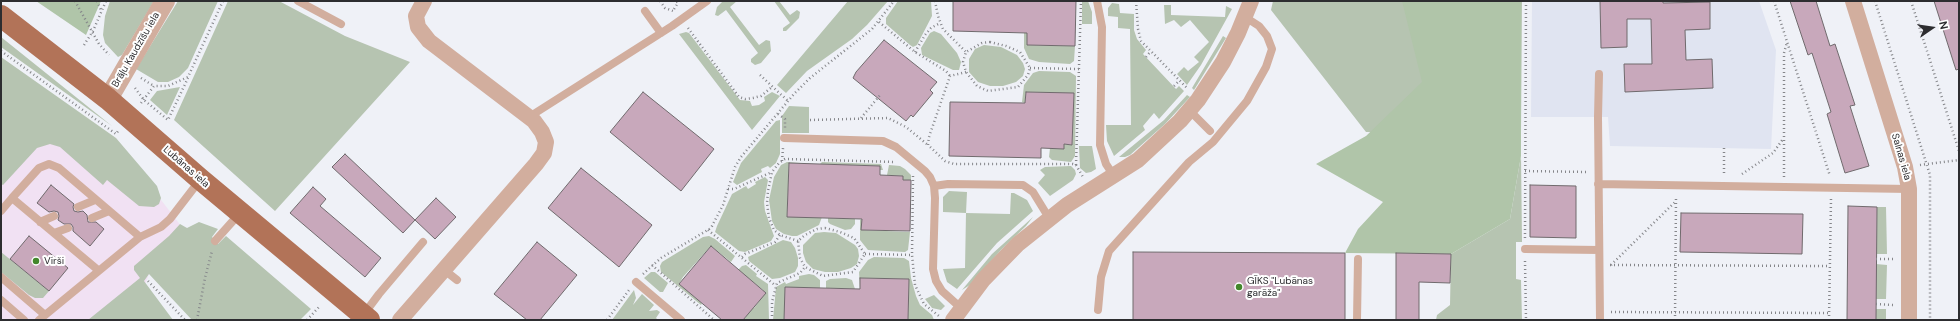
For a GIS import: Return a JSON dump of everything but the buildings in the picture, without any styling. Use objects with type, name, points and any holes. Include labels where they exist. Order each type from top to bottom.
[{"type":"main road","name":"Lubānas iela","points":[[1,16],[108,99],[200,180],[366,317]]},
{"type":"street","name":"Brāļu Kaudzīšu iela","points":[[108,99],[165,1]]},
{"type":"street","points":[[400,320],[544,153],[546,142],[542,132],[529,117],[429,41],[418,27],[416,16],[424,1]]},
{"type":"street","name":"Salnas iela","points":[[1853,1],[1904,167],[1909,189],[1909,320]]},
{"type":"street","points":[[951,315],[1018,244],[1049,218],[1138,160],[1155,145],[1193,105],[1223,62],[1246,6]]},
{"type":"lane","points":[[298,1],[341,24]]},
{"type":"lane","points":[[529,117],[661,33],[707,1]]},
{"type":"lane","points":[[1097,1],[1102,27],[1100,145],[1106,164],[1114,176]]},
{"type":"lane","points":[[1098,310],[1101,277],[1109,251],[1189,162],[1213,142],[1247,101],[1266,67],[1272,49],[1267,36],[1246,6]]},
{"type":"lane","points":[[645,11],[661,33]]},
{"type":"lane","points":[[1599,74],[1598,184],[1600,320]]},
{"type":"lane","points":[[1193,105],[1210,131]]},
{"type":"lane","points":[[784,138],[883,142],[896,147],[930,177],[934,186],[935,198],[933,269],[936,281],[942,291],[951,315]]},
{"type":"lane","points":[[1,211],[39,168],[49,164],[59,168],[94,200],[140,237]]},
{"type":"lane","points":[[1,277],[42,318],[98,270],[140,237],[161,227],[170,219],[200,180]]},
{"type":"lane","points":[[934,186],[948,184],[1022,185],[1033,192],[1049,218]]},
{"type":"lane","points":[[1598,184],[1909,189]]},
{"type":"lane","points":[[12,198],[98,270]]},
{"type":"lane","points":[[78,207],[94,200]]},
{"type":"lane","points":[[92,218],[109,212]]},
{"type":"lane","points":[[215,241],[240,213]]},
{"type":"lane","points":[[40,222],[54,216]]},
{"type":"lane","points":[[54,233],[68,228]]},
{"type":"lane","points":[[366,317],[379,294],[423,242]]},
{"type":"lane","points":[[1525,249],[1599,250]]},
{"type":"lane","points":[[1357,320],[1358,259]]},
{"type":"lane","points":[[443,269],[457,280]]},
{"type":"lane","points":[[636,282],[681,320]]},
{"type":"lane","points":[[1,300],[24,320]]},
{"type":"path","points":[[75,1],[99,44],[109,55]]},
{"type":"path","points":[[97,1],[101,10]]},
{"type":"path","points":[[84,45],[93,32],[106,1]]},
{"type":"path","points":[[135,85],[137,92],[144,100],[168,120],[223,1]]},
{"type":"path","points":[[673,11],[678,3],[676,1]]},
{"type":"path","points":[[607,320],[636,282],[652,265],[708,230],[724,205],[735,167],[738,162],[788,101],[810,78],[863,38],[879,22],[894,1]]},
{"type":"path","points":[[935,1],[940,23],[947,34],[966,52]]},
{"type":"path","points":[[1081,1],[1076,165],[1090,190]]},
{"type":"path","points":[[1136,1],[1139,35],[1151,51],[1179,81],[1193,105]]},
{"type":"path","points":[[1526,1],[1526,320]]},
{"type":"path","points":[[1774,1],[1829,171],[1831,188],[1829,320]]},
{"type":"path","points":[[1911,1],[1959,151]]},
{"type":"path","points":[[879,22],[915,52],[946,71],[950,76]]},
{"type":"path","points":[[915,52],[931,28],[940,23]]},
{"type":"path","points":[[687,26],[740,97],[745,99],[761,96],[772,87]]},
{"type":"path","points":[[990,42],[1006,46],[1020,52],[1030,68],[1028,75],[1018,86],[988,90],[977,86],[966,72],[963,62],[966,52],[982,43],[990,42]]},
{"type":"path","points":[[1784,187],[1784,53],[1787,42]]},
{"type":"path","points":[[1146,57],[1151,51]]},
{"type":"path","points":[[1,52],[116,134],[119,131]]},
{"type":"path","points":[[1030,68],[1079,69]]},
{"type":"path","points":[[950,76],[966,72]]},
{"type":"path","points":[[760,75],[788,101]]},
{"type":"path","points":[[136,78],[138,76],[154,86],[168,86],[188,77]]},
{"type":"path","points":[[928,145],[929,137],[950,76]]},
{"type":"path","points":[[1174,86],[1179,81]]},
{"type":"path","points":[[140,104],[154,86]]},
{"type":"path","points":[[861,118],[881,94]]},
{"type":"path","points":[[810,120],[888,118],[906,127],[945,161],[954,164],[1076,165]]},
{"type":"path","points":[[1739,175],[1773,153],[1784,139]]},
{"type":"path","points":[[1724,148],[1724,186]]},
{"type":"path","points":[[798,241],[780,235],[774,230],[771,224],[767,204],[772,172],[779,162],[785,159],[899,163]]},
{"type":"path","points":[[1904,167],[1959,160]]},
{"type":"path","points":[[1525,170],[1598,172]]},
{"type":"path","points":[[911,171],[914,178],[912,255],[915,286],[919,296],[931,311],[951,315]]},
{"type":"path","points":[[728,189],[734,189],[772,172]]},
{"type":"path","points":[[1675,320],[1676,196]]},
{"type":"path","points":[[1676,200],[1609,265],[1830,266]]},
{"type":"path","points":[[798,241],[805,235],[817,229],[825,228],[854,238],[865,254]]},
{"type":"path","points":[[708,230],[776,286]]},
{"type":"path","points":[[742,257],[745,254],[775,242],[780,235]]},
{"type":"path","points":[[197,320],[205,278],[215,241]]},
{"type":"path","points":[[798,241],[800,258],[805,267],[823,276],[853,272],[865,254]]},
{"type":"path","points":[[865,254],[912,255]]},
{"type":"path","points":[[1876,259],[1898,259]]},
{"type":"path","points":[[652,265],[714,320]]},
{"type":"path","points":[[772,320],[772,302],[777,283],[800,273],[805,267]]},
{"type":"path","points":[[148,281],[185,320]]},
{"type":"path","points":[[1876,304],[1898,305]]},
{"type":"path","points":[[307,320],[319,307]]},
{"type":"path","points":[[1608,312],[1830,313]]},
{"type":"shaded area","points":[[1532,1],[1759,1],[1776,50],[1771,149],[1610,146],[1608,117],[1531,117]]},
{"type":"shaded area","name":"Virši","points":[[39,97],[158,196],[185,231],[153,263],[143,290],[105,320],[1,320],[1,139]]},
{"type":"green space","points":[[36,1],[101,1],[86,35]]},
{"type":"green space","points":[[110,1],[154,1],[122,55],[118,57],[105,43],[103,35],[105,16]]},
{"type":"green space","points":[[178,1],[218,1],[188,68],[179,77],[168,82],[158,82],[136,69]]},
{"type":"green space","points":[[228,1],[279,1],[345,36],[410,62],[275,211],[174,120]]},
{"type":"green space","points":[[723,1],[737,1],[730,7],[759,45],[766,40],[770,41],[771,51],[761,63],[755,65],[751,62],[751,59],[758,53],[726,10],[718,16],[715,15],[717,7]]},
{"type":"green space","points":[[774,1],[779,1],[790,15],[797,10],[800,12],[799,18],[786,31],[783,31],[783,28],[790,23]]},
{"type":"green space","points":[[848,1],[888,1],[867,25],[852,39],[807,71],[786,93],[777,85]]},
{"type":"green space","points":[[898,1],[931,1],[932,16],[917,45],[913,47],[886,24],[886,18]]},
{"type":"green space","points":[[1082,1],[1088,1],[1092,12],[1092,24],[1082,24]]},
{"type":"green space","points":[[1273,1],[1522,1],[1521,133],[1366,132],[1271,10]]},
{"type":"green space","points":[[1402,1],[1521,1],[1521,156],[1510,219],[1451,254],[1345,253],[1358,229],[1383,202],[1316,164],[1366,136],[1422,82]]},
{"type":"green space","points":[[1112,3],[1119,4],[1120,13],[1134,14],[1134,30],[1137,39],[1146,50],[1143,54],[1176,89],[1179,86],[1184,91],[1159,119],[1154,113],[1143,126],[1145,130],[1114,156],[1107,141],[1106,125],[1131,125],[1130,29],[1118,28],[1118,17],[1108,16],[1108,8]]},
{"type":"green space","points":[[1164,5],[1171,5],[1171,15],[1225,17],[1226,6],[1232,9],[1201,65],[1187,85],[1177,74],[1184,67],[1188,71],[1199,62],[1194,57],[1209,42],[1190,20],[1181,27],[1174,20],[1165,24]]},
{"type":"green space","points":[[934,31],[941,34],[957,53],[961,62],[959,70],[953,70],[922,55],[921,48],[930,33]]},
{"type":"green space","points":[[686,32],[689,33],[740,100],[750,101],[752,106],[759,105],[765,101],[764,97],[772,92],[780,96],[752,130],[679,34]]},
{"type":"green space","points":[[1024,33],[1027,33],[1027,45],[1075,46],[1074,61],[1070,64],[1039,62],[1029,59],[1024,48]]},
{"type":"green space","points":[[1223,36],[1226,38],[1194,90],[1192,88]]},
{"type":"green space","points":[[1,37],[112,126],[1,47]]},
{"type":"green space","points":[[984,45],[1001,47],[1017,55],[1023,63],[1025,69],[1023,76],[1016,82],[1003,86],[990,86],[978,82],[969,72],[969,59],[975,49]]},
{"type":"green space","points":[[1,57],[116,138],[157,186],[161,198],[159,204],[154,207],[139,206],[107,180],[103,185],[60,147],[50,144],[37,148],[3,185],[1,184]]},
{"type":"green space","points":[[1039,71],[1070,72],[1076,76],[1075,156],[1071,162],[1052,160],[1049,157],[1050,148],[1064,149],[1064,144],[1072,145],[1073,128],[1068,128],[1069,108],[1073,108],[1074,94],[1026,92],[1025,103],[1022,102],[1024,85],[1033,73]]},
{"type":"green space","points":[[180,87],[167,115],[150,100],[157,91]]},
{"type":"green space","points":[[1187,95],[1190,97],[1165,124],[1130,155],[1119,157],[1164,120]]},
{"type":"green space","points":[[789,106],[809,107],[809,133],[782,133],[782,116]]},
{"type":"green space","points":[[780,120],[780,154],[776,163],[770,168],[768,166],[761,169],[762,172],[737,185],[733,182],[741,163],[776,121]]},
{"type":"green space","points":[[1079,146],[1092,146],[1096,169],[1091,172],[1086,173],[1080,168]]},
{"type":"green space","points":[[1521,156],[1522,242],[1516,242],[1516,279],[1521,280],[1522,320],[1436,320],[1437,315],[1450,305],[1451,254],[1510,219]]},
{"type":"green space","points":[[787,162],[814,164],[789,163],[787,216],[822,217],[819,225],[797,236],[784,234],[776,229],[772,221],[769,200],[774,177],[781,165]]},
{"type":"green space","points":[[822,162],[881,164],[883,170],[880,170],[880,166],[852,165],[844,174],[844,165],[820,164]]},
{"type":"green space","points":[[889,165],[900,166],[905,169],[911,175],[911,180],[903,180],[903,176],[887,175]]},
{"type":"green space","points":[[1071,166],[1075,170],[1076,174],[1073,180],[1050,196],[1038,183],[1045,175],[1040,170],[1045,167]]},
{"type":"green space","points":[[765,177],[768,180],[764,202],[765,211],[774,236],[771,241],[745,252],[739,251],[715,232],[717,226],[732,194],[746,186],[748,189],[756,184],[755,182]]},
{"type":"green space","points":[[949,191],[967,192],[966,213],[943,212],[943,197]]},
{"type":"green space","points":[[1011,193],[1014,193],[1027,200],[1033,211],[997,243],[957,289],[947,282],[943,269],[965,268],[966,213],[1010,214]]},
{"type":"green space","points":[[1877,207],[1886,207],[1887,254],[1876,254]]},
{"type":"green space","points":[[1033,217],[970,285],[962,290],[992,254]]},
{"type":"green space","points":[[828,218],[855,219],[855,224],[851,229],[845,230],[830,224],[828,222]]},
{"type":"green space","points":[[862,219],[862,230],[910,232],[908,250],[905,252],[868,250],[860,240],[860,220]]},
{"type":"green space","points":[[199,222],[218,229],[212,237],[218,244],[226,236],[311,309],[300,320],[192,320],[149,274],[144,281],[173,320],[88,320],[140,278],[134,270],[134,266],[169,236],[180,224],[187,228]]},
{"type":"green space","points":[[815,233],[836,233],[855,245],[858,249],[859,256],[857,264],[851,268],[838,272],[825,272],[813,269],[806,262],[803,253],[803,245]]},
{"type":"green space","points":[[709,236],[715,239],[735,256],[731,262],[711,246],[683,277],[679,284],[702,303],[701,305],[661,272],[660,266],[662,262],[703,237]]},
{"type":"green space","points":[[783,240],[791,242],[795,248],[798,258],[798,266],[795,272],[780,278],[772,279],[749,261],[748,257]]},
{"type":"green space","points":[[1,252],[49,291],[43,298],[35,298],[29,295],[1,272]]},
{"type":"green space","points":[[874,257],[904,258],[909,261],[911,278],[916,296],[920,305],[932,315],[934,320],[908,320],[909,279],[861,278],[860,289],[859,272],[868,260]]},
{"type":"green space","points":[[1876,264],[1887,265],[1886,299],[1876,299]]},
{"type":"green space","points":[[746,265],[757,274],[756,276],[768,284],[769,320],[743,320],[746,317],[743,314],[751,306],[754,308],[760,300],[757,297],[763,290],[738,270],[742,266]]},
{"type":"green space","points":[[651,272],[655,272],[668,283],[663,292],[660,292],[644,278]]},
{"type":"green space","points":[[809,274],[814,275],[820,280],[820,293],[784,320],[773,320],[776,287],[785,282],[786,284],[799,279],[799,276]]},
{"type":"green space","points":[[846,278],[852,280],[855,289],[826,288],[826,281],[830,279]]},
{"type":"green space","points":[[634,290],[636,298],[633,305],[642,294],[654,305],[649,311],[657,310],[660,312],[656,318],[658,320],[612,320]]},
{"type":"green space","points":[[934,295],[945,306],[941,310],[932,308],[925,299]]},
{"type":"green space","points":[[1876,309],[1886,309],[1886,320],[1876,320]]},
{"type":"place","name":"Virši","points":[[36,261]]},
{"type":"place","name":"GĪKS \"Lubānas garāža\"","points":[[1239,287]]}]
